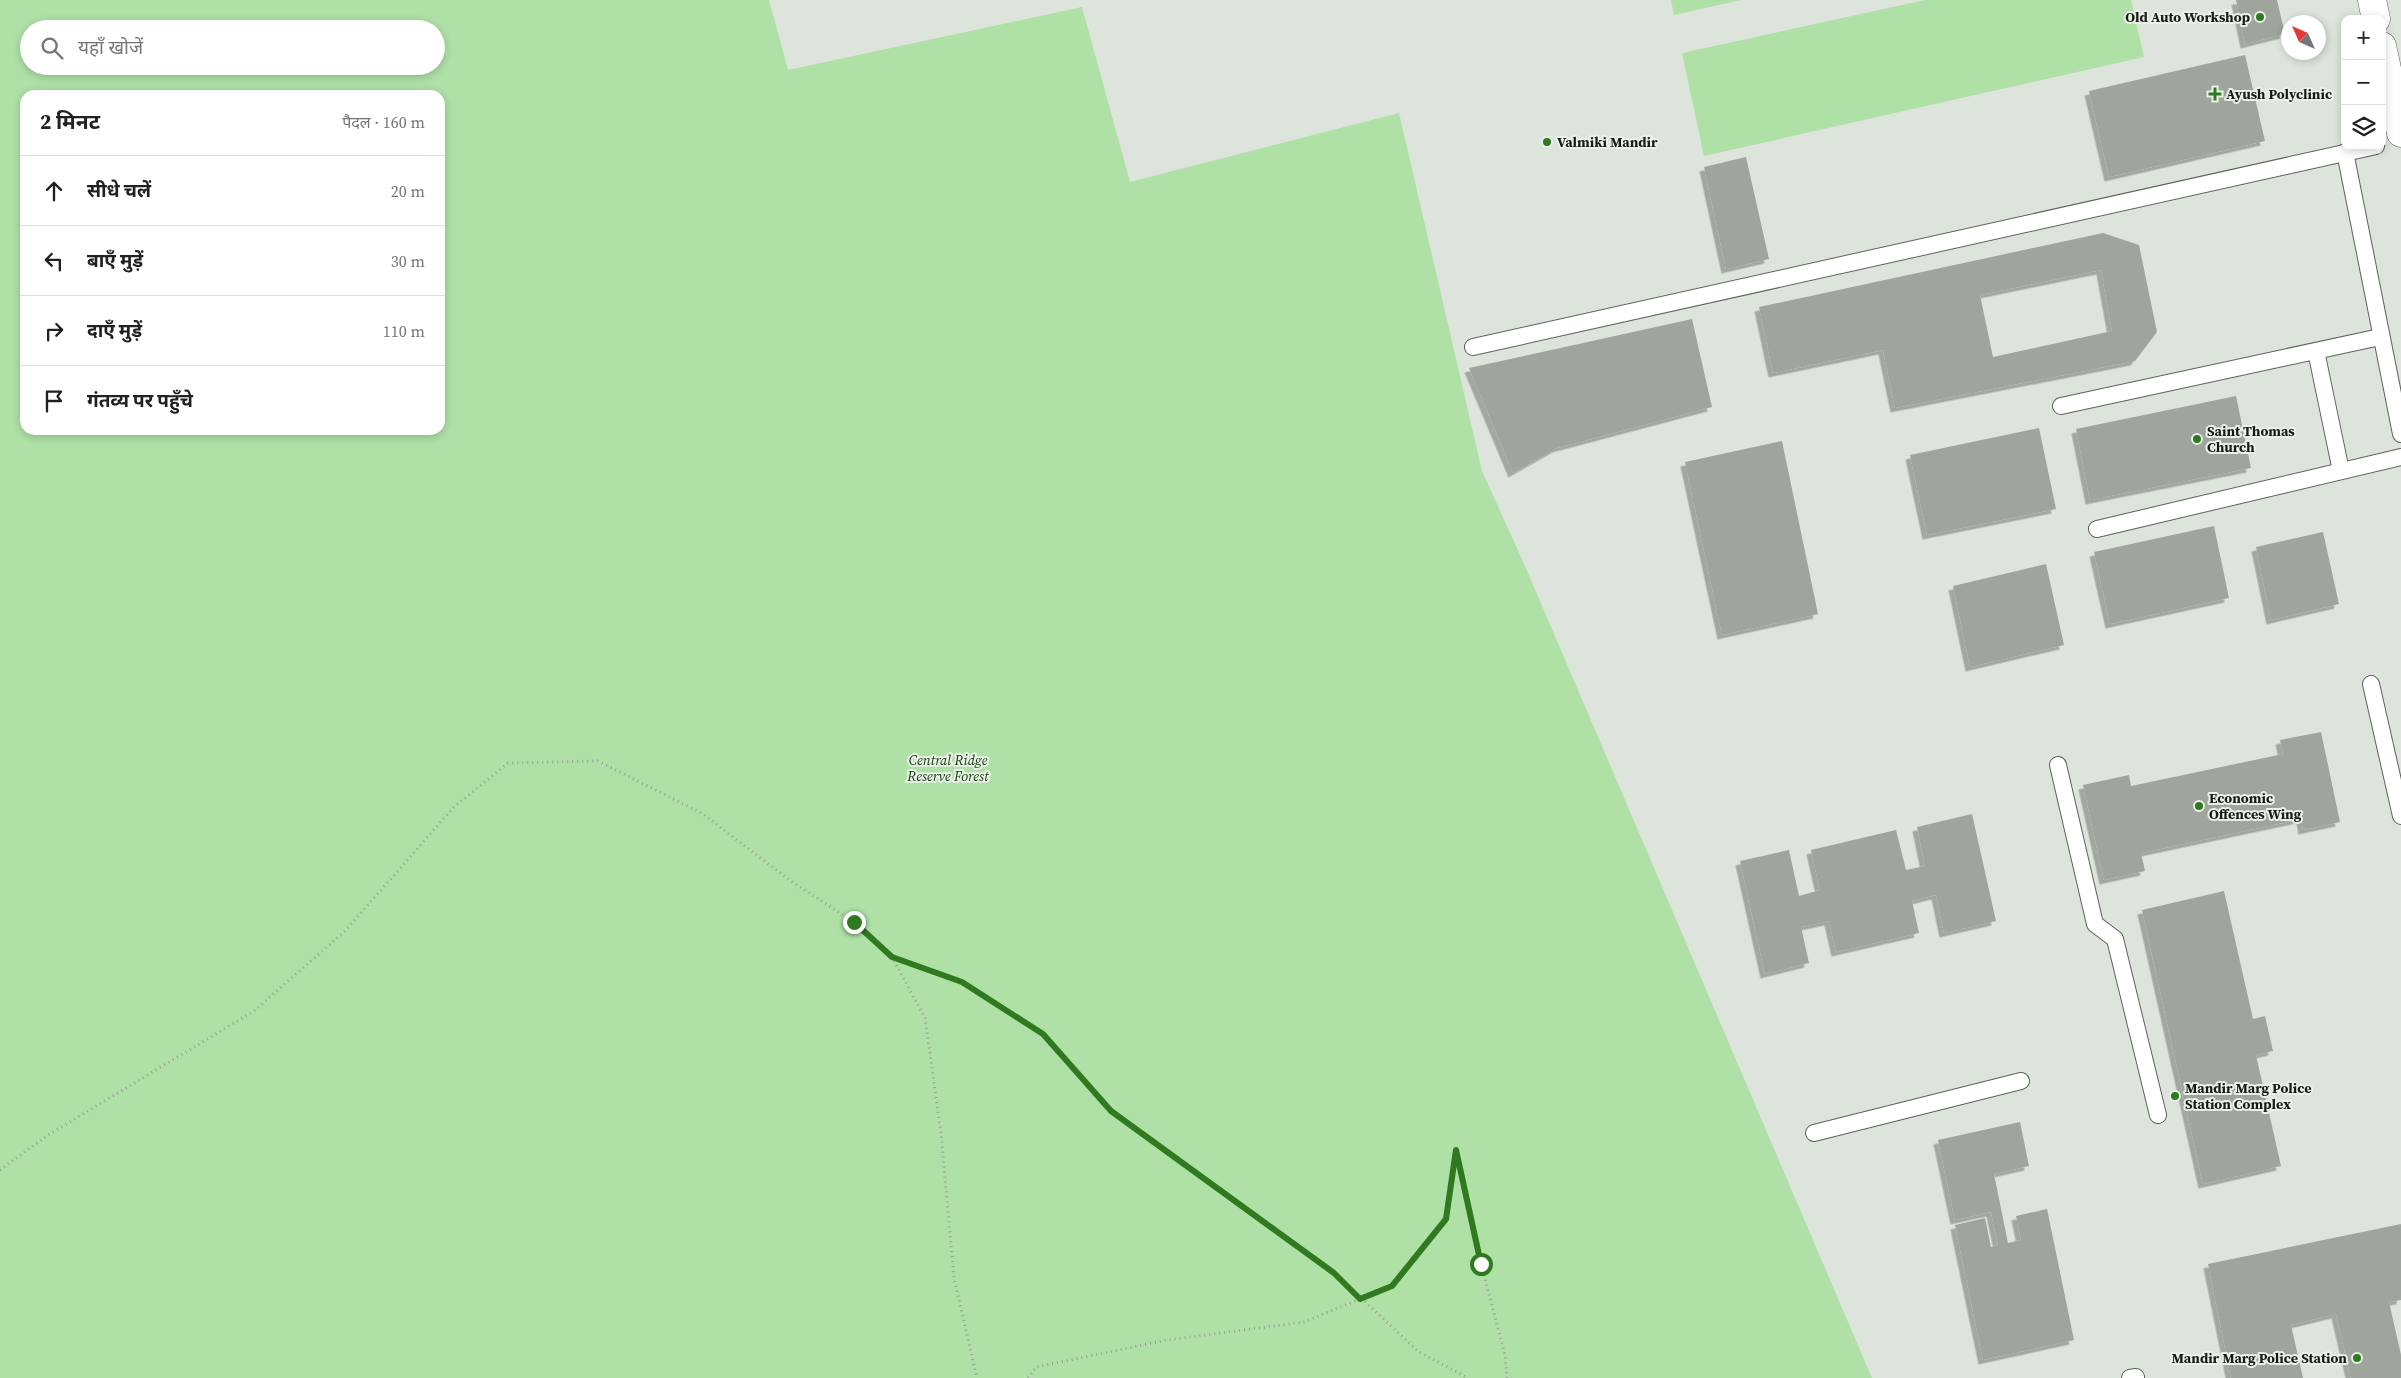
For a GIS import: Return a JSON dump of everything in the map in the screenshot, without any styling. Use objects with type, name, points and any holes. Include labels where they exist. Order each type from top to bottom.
[{"type":"street","points":[[2372,0],[2375,15]]},
{"type":"street","points":[[2385,60],[2401,133]]},
{"type":"lane","points":[[2386,144],[2401,141]]},
{"type":"lane","points":[[1473,347],[2355,150]]},
{"type":"lane","points":[[2345,152],[2380,337],[2401,434]]},
{"type":"lane","points":[[2061,406],[2380,337]]},
{"type":"lane","points":[[2316,351],[2341,471]]},
{"type":"lane","points":[[2097,530],[2401,456]]},
{"type":"lane","points":[[2371,684],[2401,816]]},
{"type":"lane","points":[[2058,765],[2095,924],[2115,939],[2158,1115]]},
{"type":"lane","points":[[1814,1133],[2020,1081]]},
{"type":"path","points":[[0,1170],[48,1136],[254,1011],[345,931],[454,807],[508,763],[598,761],[704,814],[791,881],[854,922],[892,957],[925,1018],[941,1133],[954,1278],[977,1378]]},
{"type":"path","points":[[892,957],[962,982],[1043,1034],[1111,1111],[1334,1273],[1419,1352],[1468,1378]]},
{"type":"path","points":[[1028,1378],[1036,1367],[1167,1340],[1304,1322],[1392,1286],[1446,1219],[1456,1150],[1481,1264],[1505,1355],[1507,1378]]},
{"type":"green space","name":"Central Ridge Reserve Forest","points":[[0,0],[769,0],[788,70],[1082,7],[1130,182],[1399,113],[1482,471],[1525,566],[1872,1378],[0,1378]]},
{"type":"green space","points":[[1671,0],[1741,0],[1674,15]]},
{"type":"green space","points":[[1925,0],[2131,0],[2144,57],[1704,156],[1682,53]]},
{"type":"building","name":"Old Auto Workshop","points":[[2236,0],[2277,0],[2281,17],[2281,35],[2245,44]]},
{"type":"building","points":[[2245,55],[2265,141],[2109,177],[2089,91]]},
{"type":"building","points":[[1746,157],[1769,259],[1726,269],[1704,167]]},
{"type":"building","points":[[2103,233],[2139,245],[2157,332],[2135,361],[1895,408],[1883,350],[1773,373],[1759,307]],"holes":[[[2101,270],[2112,331],[1993,357],[1980,295]]]},
{"type":"building","points":[[1692,319],[1712,407],[1557,448],[1513,473],[1469,368]]},
{"type":"building","points":[[2236,396],[2251,468],[2090,500],[2076,429]]},
{"type":"building","points":[[2039,428],[2056,509],[1927,535],[1910,455]]},
{"type":"building","points":[[1782,441],[1818,614],[1722,635],[1685,462]]},
{"type":"building","points":[[2214,526],[2229,598],[2110,624],[2094,552]]},
{"type":"building","points":[[2323,532],[2339,604],[2271,620],[2256,547]]},
{"type":"building","points":[[2046,564],[2064,645],[1970,667],[1953,586]]},
{"type":"building","points":[[2321,732],[2340,822],[2303,830],[2301,819],[2141,853],[2145,871],[2104,880],[2083,785],[2129,775],[2131,786],[2283,754],[2280,740]]},
{"type":"building","points":[[1972,814],[1996,921],[1944,933],[1936,895],[1912,901],[1919,933],[1836,952],[1829,921],[1801,927],[1809,963],[1765,974],[1740,861],[1789,850],[1799,896],[1820,890],[1811,850],[1896,830],[1906,870],[1925,866],[1917,827]]},
{"type":"building","points":[[2224,891],[2253,1019],[2265,1016],[2273,1051],[2256,1055],[2281,1166],[2203,1184],[2142,910]]},
{"type":"building","points":[[2020,1122],[2029,1166],[1994,1174],[2008,1243],[2021,1240],[2016,1216],[2047,1209],[2074,1340],[1983,1360],[1955,1225],[1985,1218],[1991,1247],[1998,1245],[1991,1212],[1955,1220],[1938,1140]]},
{"type":"building","points":[[2401,1224],[2401,1300],[2389,1302],[2401,1355],[2401,1378],[2351,1378],[2336,1314],[2291,1325],[2303,1378],[2231,1378],[2208,1264]]},
{"type":"place","name":"Old Auto Workshop","points":[[2260,17]]},
{"type":"place","name":"Ayush Polyclinic","points":[[2215,94]]},
{"type":"place","name":"Valmiki Mandir","points":[[1547,142]]},
{"type":"place","name":"Saint Thomas Church","points":[[2197,439]]},
{"type":"place","name":"Economic Offences Wing","points":[[2199,806]]},
{"type":"place","name":"Mandir Marg Police Station Complex","points":[[2175,1096]]},
{"type":"place","name":"Mandir Marg Police Station","points":[[2357,1358]]},
{"type":"route","points":[[854,922],[892,957],[962,982],[1043,1034],[1111,1111],[1334,1273],[1360,1299],[1392,1286],[1446,1219],[1456,1150],[1481,1264]]}]
